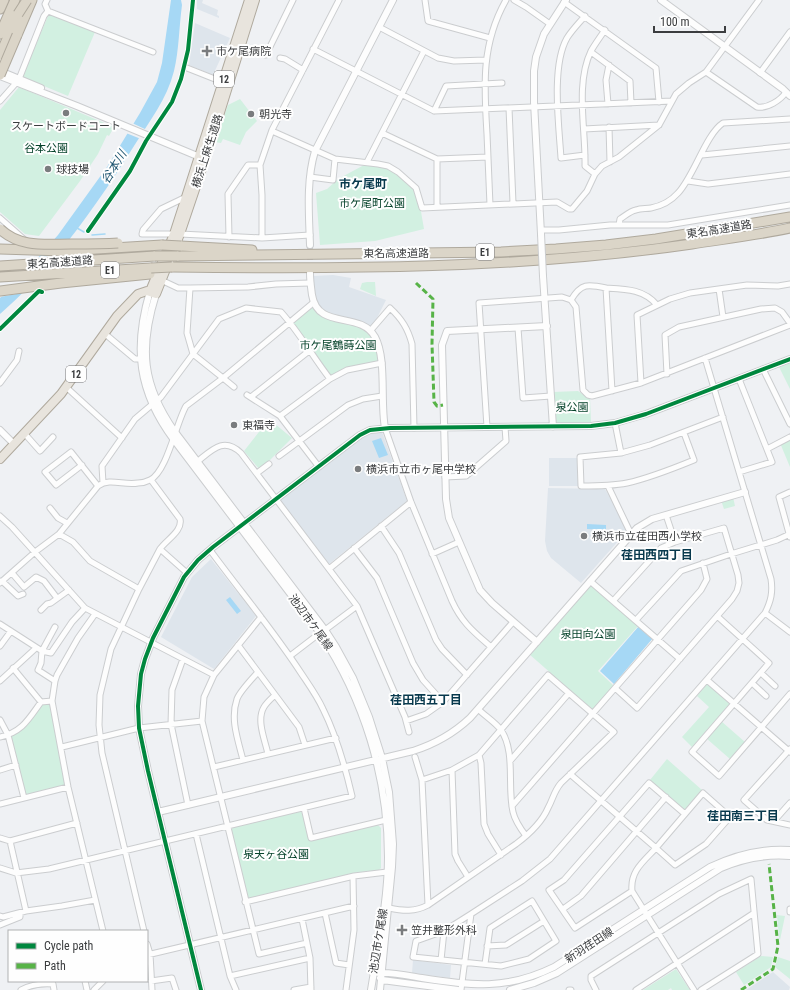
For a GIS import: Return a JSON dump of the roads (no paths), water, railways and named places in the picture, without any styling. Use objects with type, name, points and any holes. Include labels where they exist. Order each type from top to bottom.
[{"type":"highway","points":[[0,75],[18,14],[14,0]]},
{"type":"highway","points":[[0,55],[3,32],[27,0]]},
{"type":"highway","name":"東名高速道路","points":[[0,266],[155,256],[501,252],[599,246],[656,239],[790,217]]},
{"type":"highway","name":"東名高速道路","points":[[2,277],[69,272],[436,266],[556,259],[657,249],[790,228]]},
{"type":"highway","points":[[0,229],[18,241],[34,244],[118,246],[162,245],[208,248],[296,250],[350,254]]},
{"type":"highway","points":[[0,249],[64,251],[118,246]]},
{"type":"highway","points":[[0,292],[150,271]]},
{"type":"main road","name":"横浜上麻生道路","points":[[153,292],[161,280],[202,158],[226,83],[249,0]]},
{"type":"main road","name":"横浜上麻生道路","points":[[226,83],[240,49],[255,0]]},
{"type":"main road","name":"横浜上麻生道路","points":[[153,292],[177,234],[186,196],[202,158]]},
{"type":"main road","name":"12","points":[[0,459],[50,406],[117,316],[138,294],[143,292],[153,292]]},
{"type":"street","points":[[3,32],[14,0]]},
{"type":"street","points":[[0,62],[27,0]]},
{"type":"street","points":[[47,0],[45,4],[48,11],[153,52]]},
{"type":"street","points":[[240,49],[266,55],[293,0]]},
{"type":"street","points":[[262,238],[260,165],[272,130],[339,0]]},
{"type":"street","points":[[310,245],[310,177],[311,164],[315,151],[393,0]]},
{"type":"street","points":[[426,0],[428,21],[490,38]]},
{"type":"street","points":[[490,205],[484,84],[490,38],[498,13],[506,0]]},
{"type":"street","points":[[514,0],[526,6],[550,24]]},
{"type":"street","points":[[661,0],[788,94],[772,104],[761,107],[757,106],[706,72]]},
{"type":"street","points":[[272,130],[335,159],[367,162],[388,166],[398,172],[416,188],[422,208],[557,202],[568,209],[572,209],[587,191],[595,174],[602,166],[620,157],[659,125],[676,94],[706,72],[759,0]]},
{"type":"street","points":[[553,427],[543,276],[534,82],[536,57],[541,42],[564,1],[656,68],[659,102]]},
{"type":"street","points":[[0,101],[17,81],[44,16],[48,11]]},
{"type":"street","points":[[585,16],[567,38],[563,51],[558,71],[558,106],[561,158],[586,155]]},
{"type":"street","points":[[379,27],[446,61],[486,60]]},
{"type":"street","points":[[595,174],[585,166],[586,155],[583,81],[591,52],[605,30]]},
{"type":"street","points":[[760,73],[790,32]]},
{"type":"street","points":[[313,49],[434,111],[672,101]]},
{"type":"street","points":[[367,162],[424,51]]},
{"type":"street","points":[[591,52],[630,81],[631,103]]},
{"type":"street","points":[[280,58],[302,70]]},
{"type":"street","points":[[608,104],[606,80],[610,66]]},
{"type":"street","points":[[187,68],[226,83]]},
{"type":"street","points":[[0,71],[17,81]]},
{"type":"street","points":[[0,75],[202,158]]},
{"type":"street","points":[[434,111],[446,86],[502,83]]},
{"type":"street","points":[[509,108],[513,203]]},
{"type":"street","points":[[619,225],[620,219],[631,212],[637,209],[650,208],[671,200],[679,193],[688,181],[714,133],[723,123],[790,119]]},
{"type":"street","points":[[584,129],[659,125]]},
{"type":"street","points":[[609,128],[610,162]]},
{"type":"street","points":[[382,133],[437,159],[488,157]]},
{"type":"street","points":[[702,155],[790,146]]},
{"type":"street","points":[[310,177],[332,180],[335,159]]},
{"type":"street","points":[[437,159],[437,207]]},
{"type":"street","points":[[229,237],[228,194],[248,165],[260,165]]},
{"type":"street","points":[[688,181],[708,184],[790,174]]},
{"type":"street","points":[[186,196],[161,209],[143,230],[142,234],[262,238],[310,235]]},
{"type":"street","points":[[541,232],[619,225],[668,225],[790,205]]},
{"type":"street","points":[[0,218],[35,247]]},
{"type":"street","points":[[310,273],[313,303],[320,312],[338,319],[365,325],[371,330],[379,346],[382,363],[382,396],[385,428],[411,502],[459,615],[467,625],[491,647]]},
{"type":"street","points":[[161,280],[178,288],[248,287],[310,283]]},
{"type":"street","points":[[641,383],[637,315],[683,294],[747,285],[778,286],[790,284]]},
{"type":"street","points":[[571,300],[576,292],[583,286],[594,285],[639,292],[653,300],[657,305]]},
{"type":"street","points":[[190,288],[187,333],[193,354],[234,387]]},
{"type":"street","points":[[606,288],[612,392]]},
{"type":"street","points":[[719,289],[723,317]]},
{"type":"street","name":"池辺市ケ尾線","points":[[153,292],[142,322],[140,340],[143,374],[162,423],[243,525]]},
{"type":"street","name":"池辺市ケ尾線","points":[[153,292],[145,343],[148,376],[154,402],[243,525],[323,631],[353,678],[369,717],[389,792],[393,844],[389,908],[380,990]]},
{"type":"street","points":[[487,427],[479,303],[562,297],[571,300],[576,307],[583,390],[588,395],[592,396],[612,392],[666,374],[790,324],[782,312],[775,308],[761,309],[678,328],[665,335],[666,374]]},
{"type":"street","points":[[100,484],[114,482],[136,484],[151,480],[159,470],[174,440],[186,406],[313,303]]},
{"type":"street","points":[[23,594],[18,596],[1,582],[35,552],[59,534],[100,484],[102,466],[135,419],[161,397],[219,319],[246,308],[281,312],[290,322],[330,379]]},
{"type":"street","points":[[371,330],[390,308],[399,316],[410,334],[412,344],[414,428]]},
{"type":"street","points":[[537,642],[492,603],[480,590],[449,518],[445,477],[442,345],[447,331],[547,326]]},
{"type":"street","points":[[518,328],[523,398],[551,396]]},
{"type":"street","points":[[104,333],[135,359],[141,359]]},
{"type":"street","points":[[0,383],[17,360],[19,350]]},
{"type":"street","points":[[309,351],[249,396],[280,416],[319,467]]},
{"type":"street","points":[[485,964],[490,928],[532,901],[556,940],[529,959],[501,966],[413,957],[416,940],[444,931],[538,870],[550,859],[765,613],[771,600],[772,586],[761,545],[705,358]]},
{"type":"street","points":[[200,990],[148,770],[139,728],[138,706],[141,674],[151,642],[181,582],[187,572],[198,560],[360,435],[370,430],[385,428],[591,426],[615,423],[646,414],[790,358]]},
{"type":"street","points":[[280,416],[330,379],[347,370],[382,363]]},
{"type":"street","points":[[763,369],[790,424]]},
{"type":"street","points":[[739,378],[772,462],[739,472]]},
{"type":"street","points":[[66,386],[122,438]]},
{"type":"street","points":[[279,456],[348,405],[363,399],[382,396]]},
{"type":"street","points":[[684,433],[694,460],[649,477],[626,483],[608,486],[581,486],[580,457],[621,453],[650,445],[723,417]]},
{"type":"street","points":[[615,423],[621,453]]},
{"type":"street","points":[[445,477],[466,476],[506,441],[505,427]]},
{"type":"street","points":[[0,430],[14,444]]},
{"type":"street","points":[[24,433],[40,451],[52,441]]},
{"type":"street","points":[[767,449],[790,438]]},
{"type":"street","points":[[198,461],[217,447],[224,444],[230,445],[241,453],[257,473],[357,606],[409,732]]},
{"type":"street","points":[[82,465],[56,485],[45,472],[71,452],[100,484]]},
{"type":"street","points":[[257,473],[269,464]]},
{"type":"street","points":[[144,930],[102,753],[100,737],[100,695],[110,649],[139,588],[160,549],[179,528],[181,523],[180,519],[151,480]]},
{"type":"street","points":[[608,486],[631,534]]},
{"type":"street","points":[[158,812],[413,751],[436,743],[462,726],[631,534],[645,522],[745,492]]},
{"type":"street","points":[[636,620],[681,571],[790,535],[779,497],[790,492]]},
{"type":"street","points":[[329,568],[411,502]]},
{"type":"street","points":[[50,508],[58,518],[67,524]]},
{"type":"street","points":[[666,515],[674,542]]},
{"type":"street","points":[[0,516],[12,527],[85,608],[214,675]]},
{"type":"street","points":[[381,526],[399,553],[436,640],[442,649],[467,675]]},
{"type":"street","points":[[613,600],[657,551],[674,542],[724,528],[739,583],[737,591],[732,599],[637,708],[615,688]]},
{"type":"street","points":[[59,534],[73,542],[90,561],[139,588]]},
{"type":"street","points":[[432,554],[459,542]]},
{"type":"street","points":[[354,548],[377,578],[413,663],[423,680],[443,702]]},
{"type":"street","points":[[160,549],[187,572]]},
{"type":"street","points":[[0,868],[17,872],[49,869],[352,796],[336,738],[323,709],[290,656],[210,550]]},
{"type":"street","points":[[512,806],[701,590],[707,579],[703,563]]},
{"type":"street","points":[[12,573],[24,587],[36,577],[44,581],[57,598]]},
{"type":"street","points":[[590,581],[680,659]]},
{"type":"street","points":[[41,610],[47,604],[51,603],[69,590]]},
{"type":"street","points":[[290,656],[357,606]]},
{"type":"street","points":[[0,624],[36,648],[51,654],[72,622],[85,608]]},
{"type":"street","points":[[765,613],[790,632]]},
{"type":"street","points":[[95,614],[78,638],[55,681],[52,701],[62,747],[68,787],[86,860],[101,930]]},
{"type":"street","points":[[717,616],[769,663],[692,752],[718,776],[790,694]]},
{"type":"street","points":[[261,617],[214,675],[204,697],[202,721],[245,902],[259,954],[307,943]]},
{"type":"street","points":[[406,722],[426,714],[443,702],[513,622]]},
{"type":"street","points":[[55,627],[42,651],[41,663],[38,670],[55,681]]},
{"type":"street","points":[[0,646],[11,631]]},
{"type":"street","points":[[238,645],[299,727],[304,745]]},
{"type":"street","points":[[0,681],[36,648]]},
{"type":"street","points":[[183,659],[172,690],[171,724],[188,804]]},
{"type":"street","points":[[14,668],[41,702]]},
{"type":"street","points":[[243,760],[236,732],[234,711],[237,698],[258,672]]},
{"type":"street","points":[[761,673],[775,686]]},
{"type":"street","points":[[389,908],[408,911],[424,908],[526,836],[548,809],[555,790],[614,732],[548,675],[479,755],[452,770],[422,780]]},
{"type":"street","points":[[707,680],[789,750],[744,800],[767,820],[790,825]]},
{"type":"street","points":[[752,683],[766,696]]},
{"type":"street","points":[[510,761],[570,693]]},
{"type":"street","points":[[268,754],[261,724],[262,712],[275,694]]},
{"type":"street","points":[[0,737],[8,735],[23,727],[41,702],[52,701]]},
{"type":"street","points":[[478,709],[501,730],[506,741],[510,761],[512,806],[517,821],[526,836]]},
{"type":"street","points":[[0,720],[8,735],[24,798]]},
{"type":"street","points":[[62,747],[139,728],[202,721]]},
{"type":"street","points":[[214,767],[336,738]]},
{"type":"street","points":[[479,755],[484,824],[488,834],[501,854]]},
{"type":"street","points":[[415,757],[422,780],[428,905]]},
{"type":"street","name":"池辺市ケ尾線","points":[[371,990],[383,915],[387,872],[386,820],[379,759]]},
{"type":"street","points":[[0,770],[16,765]]},
{"type":"street","points":[[452,770],[455,854],[468,877]]},
{"type":"street","points":[[570,774],[637,831],[656,848],[675,865],[706,844],[730,817],[703,793],[656,848],[636,871],[631,883],[632,891],[694,990]]},
{"type":"street","points":[[632,891],[576,928],[549,890],[564,880],[649,782],[685,814]]},
{"type":"street","points":[[0,804],[68,787]]},
{"type":"street","points":[[563,909],[581,896],[666,797]]},
{"type":"street","points":[[774,821],[790,803]]},
{"type":"street","points":[[304,808],[311,838],[386,820]]},
{"type":"street","points":[[0,838],[10,841],[77,823]]},
{"type":"street","points":[[196,834],[222,937],[230,976],[236,990]]},
{"type":"street","points":[[10,841],[26,911]]},
{"type":"street","name":"新羽荏田線","points":[[382,980],[460,988],[484,986],[509,988],[534,983],[557,973],[710,867],[752,852],[764,850],[790,850]]},
{"type":"street","name":"新羽荏田線","points":[[645,912],[721,868],[744,859],[757,856],[790,856]]},
{"type":"street","points":[[245,902],[353,877],[387,872]]},
{"type":"street","points":[[346,990],[354,930],[353,877]]},
{"type":"street","points":[[596,990],[591,980],[592,976],[719,894],[751,879],[758,954],[701,990]]},
{"type":"street","points":[[0,916],[3,917],[20,914],[26,911],[95,900]]},
{"type":"street","points":[[152,990],[148,954],[354,906]]},
{"type":"street","points":[[325,913],[336,963],[349,965]]},
{"type":"street","points":[[636,990],[754,913]]},
{"type":"street","points":[[0,925],[20,917],[20,914]]},
{"type":"street","points":[[460,988],[471,914]]},
{"type":"street","points":[[294,990],[311,988],[310,958],[302,919]]},
{"type":"street","points":[[487,946],[506,945],[544,921]]},
{"type":"street","points":[[441,960],[444,931]]},
{"type":"street","points":[[230,976],[310,958]]},
{"type":"street","name":"新羽荏田線","points":[[374,974],[382,972],[460,988]]},
{"type":"street","points":[[374,974],[382,980]]},
{"type":"street","points":[[151,981],[172,978],[176,990]]},
{"type":"street","points":[[94,990],[102,982]]},
{"type":"street","points":[[21,990],[32,984],[53,984],[54,990]]},
{"type":"water","name":"谷本川","points":[[171,0],[181,0],[182,5],[176,63],[171,81],[162,101],[120,169],[73,235],[20,296],[0,314],[0,298],[21,277],[58,235],[107,167],[157,82],[162,63]]},
{"type":"water","points":[[381,438],[388,455],[379,458],[372,441]]},
{"type":"water","points":[[587,524],[606,525],[606,530],[587,529]]},
{"type":"water","points":[[230,597],[241,611],[237,614],[226,600]]},
{"type":"water","points":[[639,626],[653,638],[614,684],[600,671]]},
{"type":"waterway","points":[[77,228],[84,232]]},
{"type":"waterway","points":[[92,235],[105,234]]},
{"type":"tunnel","points":[[310,245],[310,270]]},
{"type":"place","name":"市ケ尾病院","points":[[207,51]]},
{"type":"place","name":"スケートボードコート","points":[[66,113]]},
{"type":"place","name":"朝光寺","points":[[251,114]]},
{"type":"place","name":"球技場","points":[[48,169]]},
{"type":"place","name":"東福寺","points":[[234,425]]},
{"type":"place","name":"横浜市立市ヶ尾中学校","points":[[358,469]]},
{"type":"place","name":"横浜市立荏田西小学校","points":[[584,536]]},
{"type":"place","name":"笠井整形外科","points":[[402,930]]},
{"type":"district","name":"市ケ尾町","points":[[363,184]]},
{"type":"district","name":"荏田西四丁目","points":[[657,555]]},
{"type":"district","name":"荏田西五丁目","points":[[426,700]]},
{"type":"district","name":"荏田南三丁目","points":[[743,816]]},
{"type":"park label","name":"谷本公園","points":[[46,148]]},
{"type":"park label","name":"市ケ尾町公園","points":[[372,203]]},
{"type":"park label","name":"市ケ尾鶴蒔公園","points":[[338,345]]},
{"type":"park label","name":"泉公園","points":[[572,407]]},
{"type":"park label","name":"泉田向公園","points":[[588,634]]},
{"type":"park label","name":"泉天ヶ谷公園","points":[[276,854]]}]
